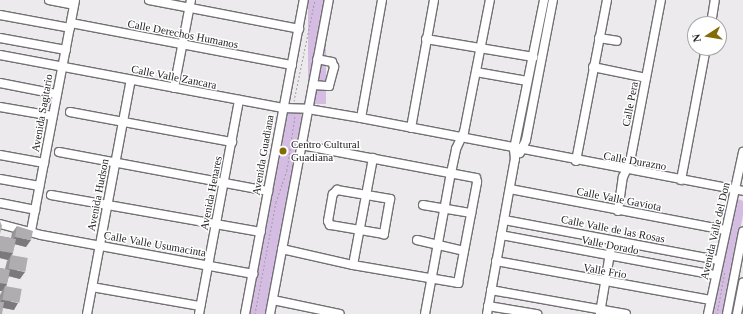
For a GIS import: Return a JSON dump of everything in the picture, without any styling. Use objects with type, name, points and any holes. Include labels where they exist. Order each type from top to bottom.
[{"type":"street","points":[[49,0],[75,2]]},
{"type":"street","points":[[149,0],[190,4],[299,29]]},
{"type":"street","name":"Avenida Guadiana","points":[[245,314],[304,0]]},
{"type":"street","points":[[270,314],[329,0]]},
{"type":"street","points":[[283,108],[308,109],[361,118],[382,0]]},
{"type":"street","points":[[411,128],[434,0]]},
{"type":"street","points":[[425,314],[451,174],[476,72],[490,0]]},
{"type":"street","points":[[518,149],[527,81],[544,0]]},
{"type":"street","points":[[537,314],[488,310],[515,159],[553,0]]},
{"type":"street","points":[[576,161],[606,0]]},
{"type":"street","name":"Calle Pera","points":[[618,211],[661,0]]},
{"type":"street","points":[[712,16],[715,0]]},
{"type":"street","name":"Avenida Sagitario","points":[[31,231],[56,94],[75,2]]},
{"type":"street","points":[[174,88],[190,4]]},
{"type":"street","name":"Calle Derechos Humanos","points":[[0,15],[292,65]]},
{"type":"street","points":[[0,38],[66,50]]},
{"type":"street","points":[[599,38],[617,41]]},
{"type":"street","points":[[426,39],[533,57]]},
{"type":"street","name":"Calle Valle Zancara","points":[[0,55],[283,108]]},
{"type":"street","points":[[681,180],[704,56]]},
{"type":"street","points":[[313,85],[329,86],[334,66],[332,62],[317,59]]},
{"type":"street","points":[[593,67],[646,78]]},
{"type":"street","points":[[476,72],[527,81]]},
{"type":"street","name":"Avenida Hudson","points":[[87,314],[131,80]]},
{"type":"street","points":[[0,83],[56,94]]},
{"type":"street","name":"Avenida Henares","points":[[199,310],[239,100]]},
{"type":"street","points":[[0,107],[52,116]]},
{"type":"street","points":[[70,112],[232,142]]},
{"type":"street","name":"Calle Durazno","points":[[361,118],[576,161],[739,191]]},
{"type":"street","points":[[282,249],[353,265],[458,283],[471,213],[477,179],[301,145]]},
{"type":"street","points":[[58,152],[268,191]]},
{"type":"street","name":"Avenida Valle del Don","points":[[708,314],[725,230],[739,191],[743,152]]},
{"type":"street","points":[[0,155],[44,163]]},
{"type":"street","points":[[353,265],[373,158]]},
{"type":"street","points":[[0,179],[39,186]]},
{"type":"street","name":"Calle Valle Gaviota","points":[[510,188],[618,211],[725,230]]},
{"type":"street","points":[[335,190],[367,194],[390,199],[384,234],[329,224],[335,190]]},
{"type":"street","points":[[51,195],[261,232]]},
{"type":"street","points":[[0,203],[35,210]]},
{"type":"street","points":[[423,205],[471,213]]},
{"type":"street","name":"Calle Valle de las Rosas","points":[[504,220],[718,260]]},
{"type":"street","name":"Calle Valle Usumacinta","points":[[0,224],[31,231],[41,235],[208,264],[253,274]]},
{"type":"street","points":[[728,314],[743,232]]},
{"type":"street","name":"Valle Dorado","points":[[501,235],[715,275]]},
{"type":"street","points":[[420,241],[464,251]]},
{"type":"street","points":[[600,312],[612,241]]},
{"type":"street","name":"Valle Frio","points":[[496,261],[710,300]]},
{"type":"street","points":[[737,314],[743,283]]},
{"type":"street","points":[[92,287],[199,310]]},
{"type":"street","points":[[491,290],[600,312],[626,314]]},
{"type":"street","points":[[273,300],[340,314]]},
{"type":"path","points":[[255,314],[276,202],[287,170],[295,122],[294,108],[315,0]]},
{"type":"shaded area","points":[[308,0],[326,0],[326,104],[308,104]]},
{"type":"shaded area","points":[[286,112],[302,114],[269,314],[248,314]]},
{"type":"shaded area","points":[[736,198],[743,201],[743,215],[724,314],[713,314]]},
{"type":"building","points":[[0,221],[2,226],[0,234]]},
{"type":"building","points":[[17,226],[33,231],[31,240],[15,237]]},
{"type":"building","points":[[0,236],[16,239],[13,253],[0,251]]},
{"type":"building","points":[[11,255],[28,258],[25,272],[9,269]]},
{"type":"building","points":[[0,268],[10,270],[7,284],[0,283]]},
{"type":"building","points":[[5,286],[22,289],[19,303],[3,300]]},
{"type":"building","points":[[0,302],[4,302],[2,314],[0,314]]},
{"type":"place","name":"Centro Cultural Guadiana","points":[[283,151]]}]
